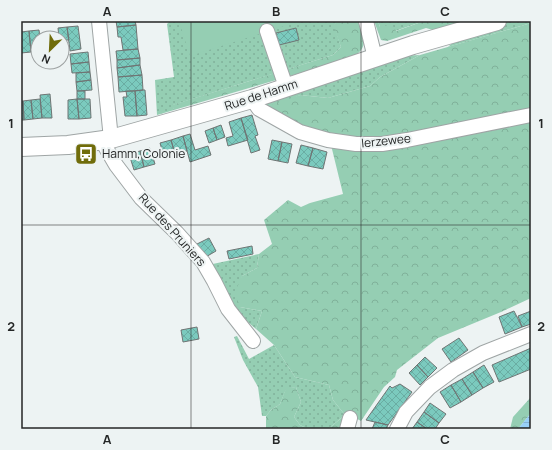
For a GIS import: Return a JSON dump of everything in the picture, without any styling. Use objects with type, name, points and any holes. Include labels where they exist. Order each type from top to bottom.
[{"type":"main road","name":"Rue de Hamm","points":[[21,147],[68,145],[106,140],[252,98],[374,58],[497,21]]},
{"type":"street","points":[[99,21],[106,140]]},
{"type":"street","points":[[366,21],[374,58]]},
{"type":"street","points":[[267,31],[286,87]]},
{"type":"street","name":"Ierzewee","points":[[252,98],[259,109],[300,132],[328,140],[356,144],[382,144],[407,140],[531,115]]},
{"type":"street","name":"Rue des Pruniers","points":[[106,140],[116,165],[141,198],[177,233],[203,262],[228,309],[253,341]]},
{"type":"street","points":[[397,429],[406,412],[430,387],[453,370],[483,353],[531,334]]},
{"type":"green space","points":[[170,21],[339,21],[334,25],[341,47],[333,55],[173,105],[174,110],[157,115],[155,80],[174,77],[167,24]]},
{"type":"green space","points":[[179,21],[300,21],[190,56]]},
{"type":"green space","points":[[339,21],[359,21],[364,44],[355,56],[174,110],[172,105],[333,55],[341,47],[333,25]]},
{"type":"green space","points":[[374,21],[378,21],[380,27],[388,25],[394,27],[396,31],[424,21],[464,21],[465,24],[440,32],[426,28],[387,41],[381,40]]},
{"type":"green space","points":[[378,21],[424,21],[395,31],[380,27]]},
{"type":"green space","points":[[464,21],[531,21],[531,23],[448,47],[466,30]]},
{"type":"green space","points":[[531,23],[531,298],[438,338],[397,370],[395,377],[384,387],[361,421],[350,415],[345,429],[328,429],[345,415],[333,400],[329,385],[295,377],[274,345],[256,329],[262,311],[240,307],[234,294],[242,276],[257,268],[259,254],[272,244],[264,220],[288,200],[301,207],[343,194],[331,145],[270,110],[269,106],[300,95],[328,98],[370,86],[380,77],[420,55]]},
{"type":"green space","points":[[420,55],[380,77],[370,86],[328,98],[300,95],[270,110],[266,104],[266,101],[400,56]]},
{"type":"green space","points":[[259,254],[257,268],[242,276],[240,307],[262,311],[256,329],[231,308],[208,265]]},
{"type":"green space","points":[[237,336],[249,359],[274,345],[295,377],[329,385],[333,400],[345,415],[328,429],[308,429],[300,425],[294,417],[301,402],[296,387],[286,389],[280,404],[271,410],[266,416],[262,416],[258,387],[243,360],[234,337]]},
{"type":"green space","points":[[296,387],[301,402],[294,417],[300,425],[308,429],[266,429],[266,416],[271,410],[280,404],[286,388]]},
{"type":"green space","points":[[531,397],[531,413],[518,429],[510,429],[513,417]]},
{"type":"water","points":[[531,413],[531,429],[518,429]]},
{"type":"building","points":[[116,21],[135,21],[136,25],[117,27]]},
{"type":"building","points":[[136,25],[138,49],[123,50],[121,37],[118,37],[117,27]]},
{"type":"building","points":[[78,26],[81,49],[70,51],[70,30],[67,30],[67,27]]},
{"type":"building","points":[[67,27],[67,30],[58,30],[58,28]]},
{"type":"building","points":[[296,28],[299,40],[279,45],[276,33]]},
{"type":"building","points":[[29,31],[30,52],[21,53],[21,32]]},
{"type":"building","points":[[138,49],[140,58],[117,60],[116,51]]},
{"type":"building","points":[[88,52],[89,62],[71,64],[70,54]]},
{"type":"building","points":[[140,58],[140,65],[117,68],[117,60]]},
{"type":"building","points":[[89,62],[90,72],[72,73],[71,64]]},
{"type":"building","points":[[140,65],[142,75],[118,77],[117,68]]},
{"type":"building","points":[[90,72],[91,80],[76,82],[76,73]]},
{"type":"building","points":[[142,75],[143,90],[119,92],[118,77]]},
{"type":"building","points":[[91,80],[92,90],[77,91],[76,82]]},
{"type":"building","points":[[145,90],[147,115],[137,116],[135,91]]},
{"type":"building","points":[[77,91],[85,91],[85,99],[77,99]]},
{"type":"building","points":[[126,91],[135,91],[137,116],[125,116],[123,97],[127,97]]},
{"type":"building","points":[[50,94],[52,118],[42,118],[40,95]]},
{"type":"building","points":[[40,99],[42,118],[33,119],[31,100]]},
{"type":"building","points":[[77,99],[90,99],[91,118],[79,119]]},
{"type":"building","points":[[77,99],[79,119],[68,119],[68,100]]},
{"type":"building","points":[[31,100],[33,119],[24,120],[23,101]]},
{"type":"building","points":[[21,101],[23,101],[24,120],[21,120]]},
{"type":"building","points":[[252,115],[258,135],[255,136],[260,150],[251,153],[241,118]]},
{"type":"building","points":[[241,118],[248,140],[228,146],[226,138],[233,136],[229,122]]},
{"type":"building","points":[[221,125],[225,137],[217,140],[213,128]]},
{"type":"building","points":[[213,128],[217,140],[209,143],[205,131]]},
{"type":"building","points":[[190,134],[195,150],[208,146],[211,155],[190,162],[183,136]]},
{"type":"building","points":[[183,136],[187,151],[175,154],[171,140]]},
{"type":"building","points":[[171,140],[175,154],[164,157],[160,143]]},
{"type":"building","points":[[272,140],[282,142],[278,161],[268,159]]},
{"type":"building","points":[[282,142],[292,144],[288,163],[278,161]]},
{"type":"building","points":[[301,145],[313,148],[308,166],[296,163]]},
{"type":"building","points":[[150,148],[155,164],[144,167],[140,151]]},
{"type":"building","points":[[313,148],[327,152],[323,169],[308,166]]},
{"type":"building","points":[[140,151],[144,167],[134,170],[129,154]]},
{"type":"building","points":[[209,238],[216,251],[204,258],[197,244]]},
{"type":"building","points":[[252,246],[253,254],[229,259],[227,251]]},
{"type":"building","points":[[514,311],[522,327],[505,334],[499,317]]},
{"type":"building","points":[[531,311],[531,324],[522,327],[518,316]]},
{"type":"building","points":[[197,327],[199,339],[183,342],[181,330]]},
{"type":"building","points":[[459,338],[468,350],[451,362],[442,349]]},
{"type":"building","points":[[531,348],[531,369],[499,382],[492,365]]},
{"type":"building","points":[[425,357],[437,368],[428,377],[417,365]]},
{"type":"building","points":[[417,365],[428,377],[420,385],[409,373]]},
{"type":"building","points":[[484,365],[494,382],[483,388],[473,372]]},
{"type":"building","points":[[473,372],[483,388],[472,395],[462,379]]},
{"type":"building","points":[[462,379],[472,395],[461,402],[451,385]]},
{"type":"building","points":[[400,384],[412,392],[388,425],[366,420],[390,386],[392,388]]},
{"type":"building","points":[[451,385],[461,402],[450,408],[440,392]]},
{"type":"building","points":[[430,403],[446,414],[439,423],[424,412]]},
{"type":"building","points":[[424,412],[439,423],[435,429],[427,429],[417,422]]},
{"type":"building","points":[[375,422],[388,425],[386,429],[372,429]]},
{"type":"building","points":[[417,422],[427,429],[412,429]]},
{"type":"place","name":"Hamm, Colonie","points":[[86,154]]}]
